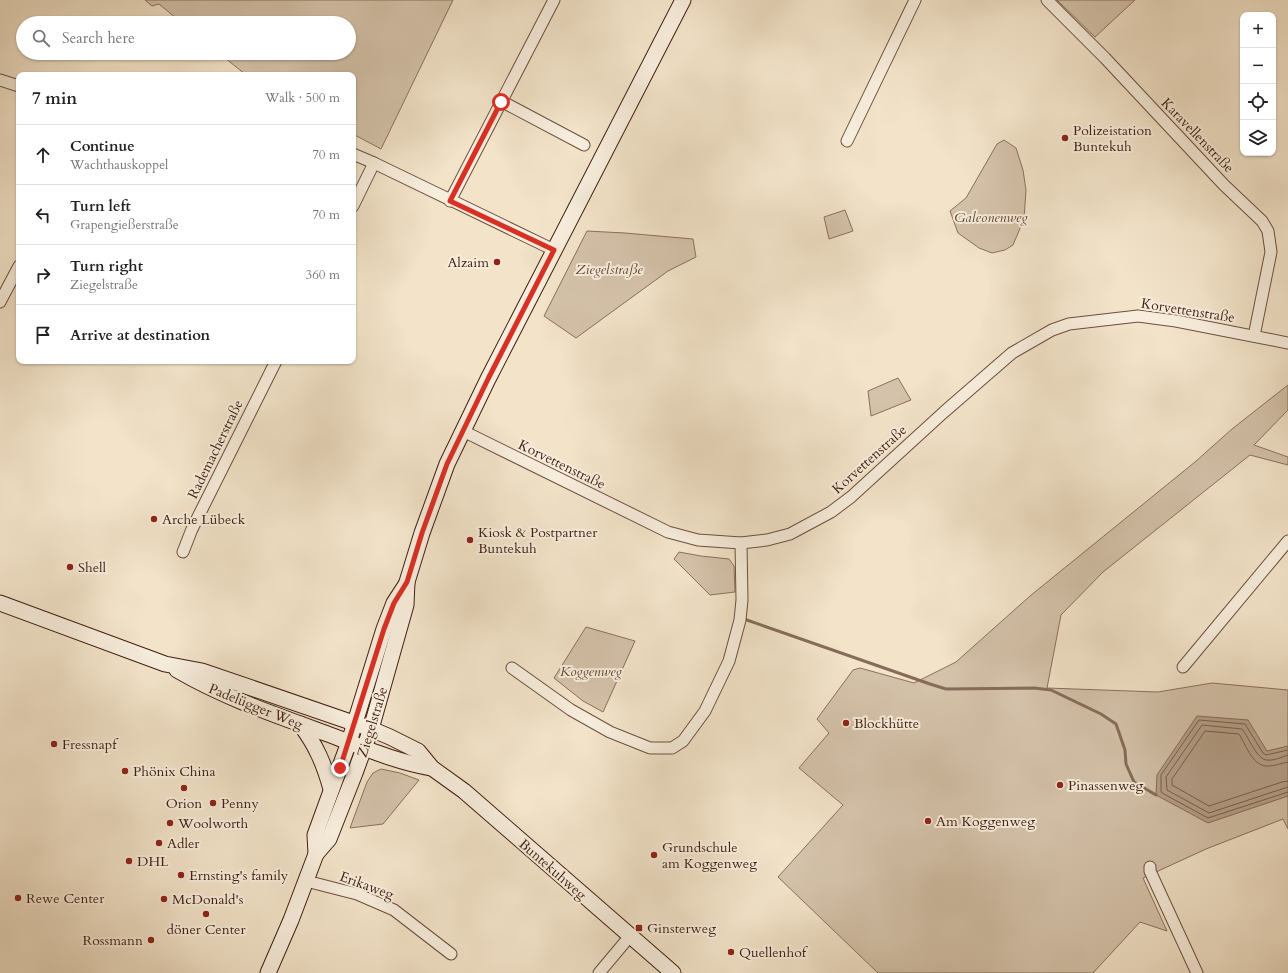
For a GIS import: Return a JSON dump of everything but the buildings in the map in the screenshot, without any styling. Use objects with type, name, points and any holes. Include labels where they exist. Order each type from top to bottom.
[{"type":"main road","name":"Ziegelstraße","points":[[316,854],[315,835],[349,742],[384,629],[394,603],[407,582],[447,464],[462,431],[554,250],[683,0]]},
{"type":"main road","name":"Ziegelstraße","points":[[268,973],[316,854],[329,839],[371,729],[406,605],[407,582]]},
{"type":"main road","name":"Padelügger Weg","points":[[0,603],[165,664],[202,671],[354,724]]},
{"type":"main road","name":"Padelügger Weg","points":[[165,664],[198,683],[299,724],[349,742]]},
{"type":"main road","points":[[299,724],[315,746],[327,773],[331,789]]},
{"type":"main road","name":"Buntekuhweg","points":[[354,724],[390,736],[418,751],[432,768],[464,791],[673,973]]},
{"type":"main road","name":"Buntekuhweg","points":[[349,742],[411,764],[432,768]]},
{"type":"street","points":[[450,201],[554,0]]},
{"type":"street","points":[[847,141],[915,0]]},
{"type":"street","name":"Karavellenstraße","points":[[1047,0],[1224,185],[1262,221],[1268,231],[1271,252],[1254,336]]},
{"type":"street","points":[[0,80],[16,85]]},
{"type":"street","points":[[501,102],[584,145]]},
{"type":"street","points":[[356,155],[554,250]]},
{"type":"street","points":[[356,200],[374,163]]},
{"type":"street","points":[[0,302],[16,272]]},
{"type":"street","name":"Korvettenstraße","points":[[462,431],[668,532],[698,540],[741,543],[768,540],[790,534],[831,512],[851,497],[947,409],[1012,353],[1052,330],[1070,324],[1138,316],[1176,321],[1288,342]]},
{"type":"street","name":"Rademacherstraße","points":[[183,552],[192,529],[274,364]]},
{"type":"street","points":[[1183,667],[1288,541]]},
{"type":"street","points":[[512,668],[571,710],[610,732],[650,748],[672,748],[683,741],[705,710],[729,661],[740,620],[742,600],[741,543]]},
{"type":"street","points":[[1150,867],[1150,871],[1197,973]]},
{"type":"street","name":"Erikaweg","points":[[306,880],[357,894],[394,910],[452,954]]},
{"type":"street","points":[[599,973],[630,936]]},
{"type":"green space","points":[[145,0],[453,0],[381,149],[356,136],[356,72],[242,72],[228,60],[356,60],[356,16],[174,16],[159,4],[152,6]]},
{"type":"green space","points":[[1057,0],[1135,0],[1095,37]]},
{"type":"green space","name":"Galeonenweg","points":[[1004,140],[1016,148],[1023,170],[1026,190],[1024,219],[1013,245],[1005,250],[992,253],[979,248],[958,233],[950,211],[966,198],[997,144]]},
{"type":"green space","points":[[845,210],[853,231],[829,239],[824,217]]},
{"type":"green space","name":"Ziegelstraße","points":[[587,231],[693,239],[696,257],[668,271],[576,338],[544,316]]},
{"type":"green space","points":[[898,378],[911,400],[871,416],[868,391]]},
{"type":"green space","points":[[1288,385],[1288,410],[1254,445],[1288,457],[1288,465],[1250,455],[1103,572],[1061,615],[1047,688],[1158,692],[1212,683],[1288,690],[1288,829],[1283,819],[1206,849],[1143,878],[1167,931],[1140,922],[1093,973],[878,973],[778,877],[843,805],[799,768],[829,733],[817,719],[853,670],[860,668],[914,683],[956,662],[1030,596],[1195,462],[1232,429]]},
{"type":"green space","points":[[679,552],[729,559],[734,566],[735,592],[710,595],[674,559]]},
{"type":"green space","name":"Koggenweg","points":[[586,627],[635,641],[603,712],[583,701],[554,678]]},
{"type":"green space","points":[[381,769],[400,773],[419,780],[383,824],[350,828],[367,782],[373,773]]},
{"type":"water","points":[[1197,716],[1248,720],[1267,751],[1288,746],[1288,796],[1208,823],[1156,795],[1157,775]]},
{"type":"waterway","points":[[744,619],[946,689],[1034,688],[1051,690],[1101,714],[1116,724],[1125,750],[1126,764],[1134,782],[1156,795]]},
{"type":"place","name":"Polizeistation Buntekuh","points":[[1065,138]]},
{"type":"place","name":"Alzaim","points":[[497,262]]},
{"type":"place","name":"Arche Lübeck","points":[[154,519]]},
{"type":"place","name":"Kiosk & Postpartner Buntekuh","points":[[470,540]]},
{"type":"place","name":"Shell","points":[[70,567]]},
{"type":"place","name":"Blockhütte","points":[[846,723]]},
{"type":"place","name":"Fressnapf","points":[[54,744]]},
{"type":"place","name":"Phönix China","points":[[125,771]]},
{"type":"place","name":"Pinassenweg","points":[[1060,785]]},
{"type":"place","name":"Orion","points":[[184,788]]},
{"type":"place","name":"Penny","points":[[213,803]]},
{"type":"place","name":"Am Koggenweg","points":[[928,821]]},
{"type":"place","name":"Woolworth","points":[[170,823]]},
{"type":"place","name":"Adler","points":[[159,843]]},
{"type":"place","name":"Grundschule am Koggenweg","points":[[654,855]]},
{"type":"place","name":"DHL","points":[[129,861]]},
{"type":"place","name":"Ernsting's family","points":[[181,875]]},
{"type":"place","name":"Rewe Center","points":[[18,898]]},
{"type":"place","name":"McDonald's","points":[[164,899]]},
{"type":"place","name":"döner Center","points":[[206,914]]},
{"type":"place","name":"Ginsterweg","points":[[639,928]]},
{"type":"place","name":"Rossmann","points":[[151,940]]},
{"type":"place","name":"Quellenhof","points":[[731,952]]},
{"type":"route","points":[[340,768],[384,629],[394,603],[407,582],[422,533],[447,464],[488,379],[517,325],[554,250],[450,201],[501,102]]}]
